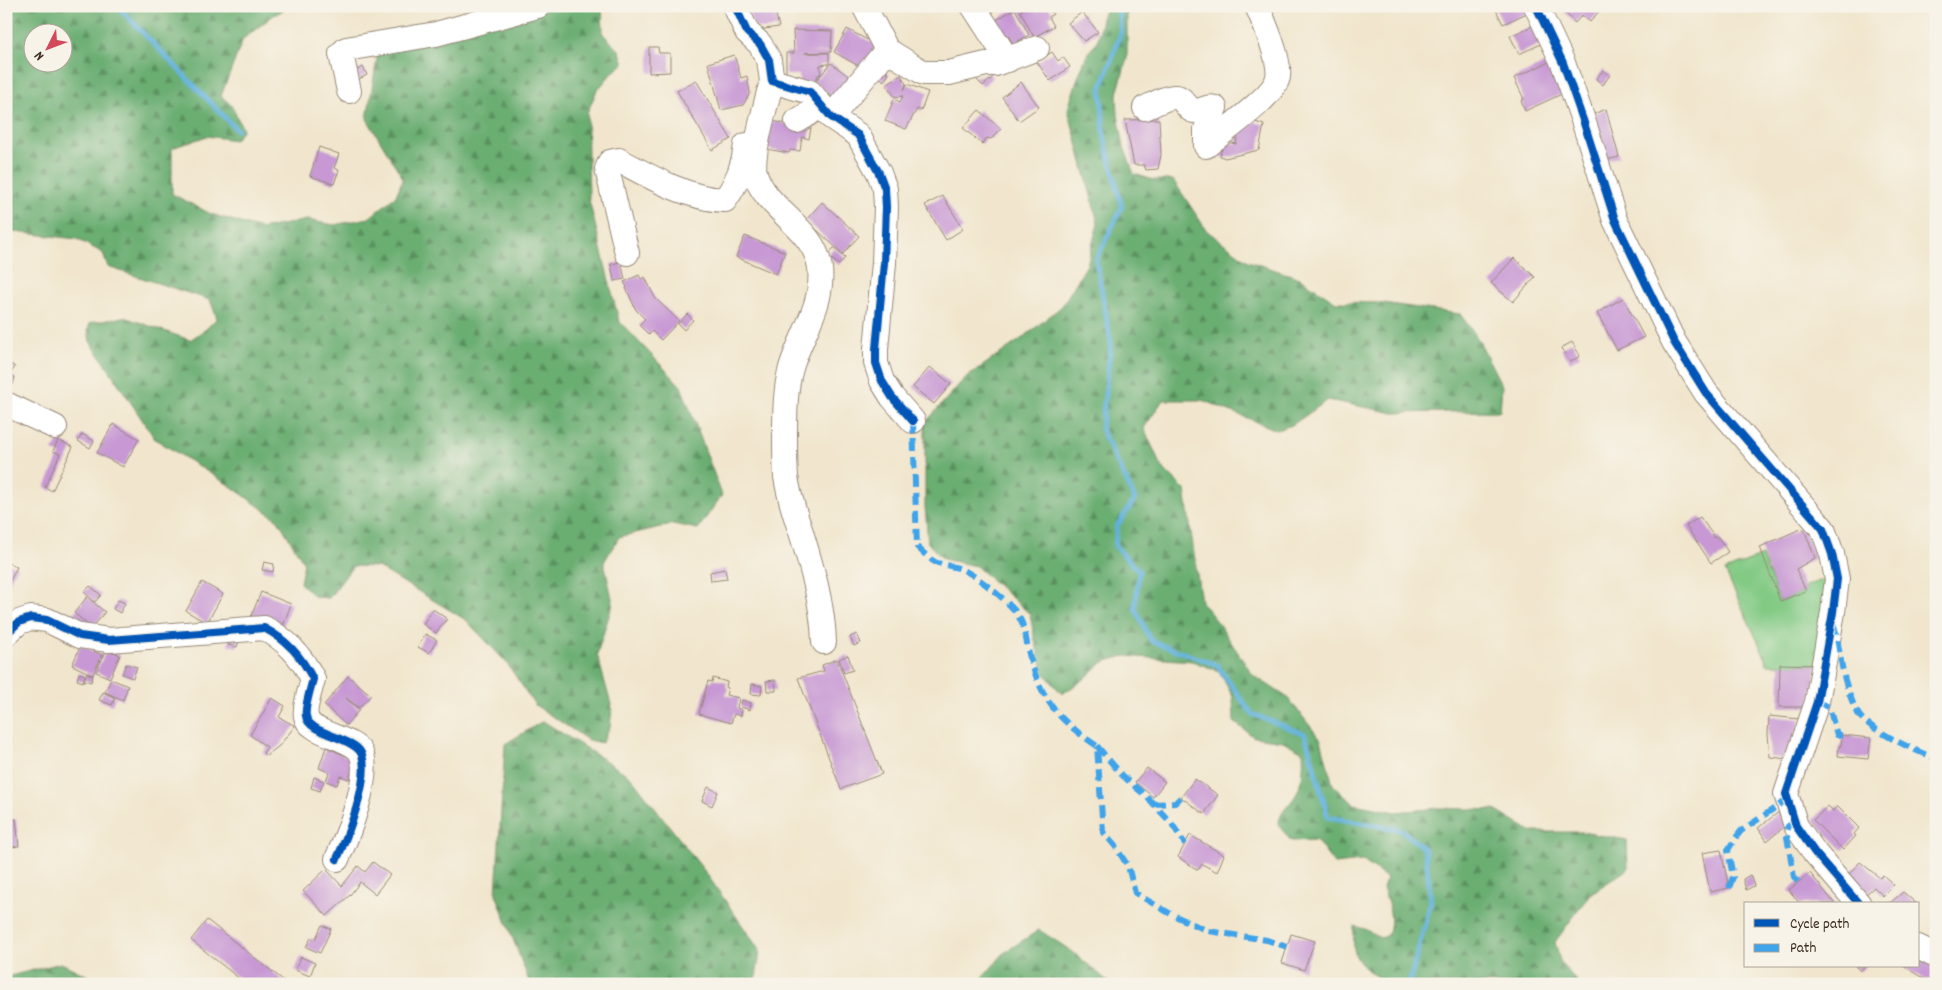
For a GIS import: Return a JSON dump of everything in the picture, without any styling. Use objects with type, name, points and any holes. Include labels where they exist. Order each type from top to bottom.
[{"type":"street","points":[[348,91],[341,54],[346,49],[436,34],[538,6]]},
{"type":"street","points":[[716,6],[737,12],[746,32],[757,42],[769,60],[772,81],[761,127],[754,172],[776,206],[796,224],[814,249],[820,265],[821,278],[814,313],[791,370],[785,436],[786,478],[823,617],[824,642]]},
{"type":"street","points":[[864,6],[887,50],[924,73],[950,73],[986,64],[995,64],[1037,48]]},
{"type":"street","points":[[973,6],[1008,60]]},
{"type":"street","points":[[1146,108],[1175,96],[1180,98],[1191,110],[1196,111],[1211,106],[1215,108],[1206,129],[1206,146],[1258,104],[1271,90],[1278,77],[1278,64],[1257,6]]},
{"type":"street","points":[[1536,6],[1563,63],[1615,220],[1674,342],[1706,393],[1823,529],[1837,579],[1832,618],[1817,702],[1786,794],[1796,826],[1830,872],[1857,902]]},
{"type":"street","points":[[627,253],[607,169],[610,162],[619,160],[657,181],[711,199],[725,200],[735,186],[744,160],[748,121],[755,99],[757,42]]},
{"type":"street","points":[[797,121],[810,113],[824,109],[887,50]]},
{"type":"street","points":[[772,81],[810,92],[824,109],[858,135],[870,154],[885,189],[884,263],[876,363],[882,381],[892,397],[913,421]]},
{"type":"street","points":[[731,148],[748,121]]},
{"type":"street","points":[[6,404],[55,427]]},
{"type":"street","points":[[6,634],[19,622],[31,618],[47,620],[80,636],[109,640],[264,628],[280,637],[305,663],[313,679],[306,716],[310,724],[347,742],[360,751],[365,765],[357,804],[337,859]]},
{"type":"street","points":[[1920,948],[1936,956]]},
{"type":"green space","points":[[6,6],[291,6],[274,15],[243,39],[221,96],[231,105],[243,129],[235,140],[207,136],[172,148],[172,194],[211,214],[261,229],[307,220],[334,225],[369,218],[396,196],[403,178],[367,119],[378,52],[544,6],[602,7],[603,34],[619,50],[624,63],[611,74],[596,92],[587,113],[589,200],[619,321],[681,386],[722,495],[698,529],[673,524],[619,537],[604,562],[613,603],[597,654],[612,708],[610,727],[602,743],[588,740],[535,705],[506,662],[466,620],[378,567],[353,566],[329,598],[315,597],[300,583],[304,563],[278,520],[232,487],[155,439],[90,341],[88,330],[90,323],[124,317],[190,340],[205,330],[217,318],[210,300],[108,267],[103,253],[77,239],[6,231]]},
{"type":"green space","points":[[1107,6],[1127,6],[1127,59],[1117,94],[1118,115],[1124,147],[1134,174],[1154,180],[1173,180],[1207,231],[1248,261],[1300,278],[1336,302],[1383,303],[1460,314],[1478,339],[1502,386],[1500,411],[1394,413],[1328,400],[1292,425],[1277,430],[1202,400],[1163,400],[1144,428],[1161,466],[1185,490],[1201,602],[1216,620],[1253,675],[1288,698],[1321,740],[1333,785],[1354,804],[1396,812],[1439,808],[1495,810],[1531,832],[1582,832],[1627,840],[1628,869],[1590,894],[1555,942],[1561,964],[1580,984],[1389,984],[1376,976],[1359,962],[1355,955],[1354,926],[1365,929],[1380,938],[1387,936],[1391,918],[1383,888],[1387,878],[1363,861],[1334,864],[1316,840],[1291,841],[1278,824],[1297,793],[1301,782],[1303,752],[1283,741],[1254,737],[1234,722],[1233,697],[1219,671],[1192,661],[1125,656],[1103,662],[1083,680],[1062,694],[1044,673],[1030,614],[976,566],[943,559],[928,543],[925,507],[925,423],[964,379],[1024,337],[1062,306],[1087,265],[1098,223],[1068,109],[1086,57],[1098,39],[1102,18]]},
{"type":"green space","points":[[1762,556],[1780,601],[1805,591],[1805,586],[1830,577],[1817,665],[1767,664],[1725,571]]},
{"type":"green space","points":[[543,721],[631,777],[706,873],[760,951],[755,984],[530,984],[496,894],[505,744]]},
{"type":"green space","points":[[1039,930],[1073,952],[1111,984],[977,984],[1005,952]]},
{"type":"green space","points":[[61,963],[105,984],[6,984],[6,977]]},
{"type":"building","points":[[749,6],[774,6],[779,27],[764,29],[752,27]]},
{"type":"building","points":[[1029,6],[1048,6],[1053,14],[1049,17],[1054,26],[1034,37],[1020,11]]},
{"type":"building","points":[[1494,6],[1525,6],[1527,13],[1503,24]]},
{"type":"building","points":[[1559,6],[1597,6],[1600,10],[1590,22],[1582,15],[1575,23]]},
{"type":"building","points":[[1015,9],[1029,35],[1013,44],[1007,34],[1005,36],[996,20]]},
{"type":"building","points":[[1082,12],[1098,32],[1084,41],[1068,23]]},
{"type":"building","points":[[1532,26],[1541,44],[1519,54],[1510,36]]},
{"type":"building","points":[[847,29],[877,45],[864,69],[834,52]]},
{"type":"building","points":[[793,30],[832,31],[831,52],[805,53],[829,53],[829,64],[820,65],[821,75],[819,74],[814,82],[799,83],[799,75],[786,75],[786,53],[794,53]]},
{"type":"building","points":[[649,47],[658,47],[659,53],[670,53],[670,72],[649,73]]},
{"type":"building","points":[[1052,52],[1058,61],[1063,57],[1070,67],[1050,81],[1037,62]]},
{"type":"building","points":[[734,55],[741,78],[747,76],[750,93],[743,105],[721,110],[708,63]]},
{"type":"building","points":[[1551,61],[1564,93],[1525,111],[1521,101],[1524,99],[1514,78]]},
{"type":"building","points":[[831,63],[855,81],[839,102],[814,82]]},
{"type":"building","points":[[363,67],[367,75],[359,79],[355,71]]},
{"type":"building","points":[[883,69],[889,74],[884,81],[878,76]]},
{"type":"building","points":[[1603,70],[1610,75],[1603,85],[1596,79]]},
{"type":"building","points":[[990,74],[993,77],[983,86],[974,77]]},
{"type":"building","points":[[901,75],[906,84],[904,90],[907,84],[928,92],[921,111],[917,109],[906,129],[885,121],[894,99],[900,102],[903,96],[895,97],[886,84]]},
{"type":"building","points":[[696,80],[731,139],[712,150],[677,91]]},
{"type":"building","points":[[1021,82],[1039,107],[1019,121],[1002,97]]},
{"type":"building","points":[[1606,109],[1619,157],[1606,160],[1591,115]]},
{"type":"building","points":[[979,110],[1001,129],[991,139],[987,138],[982,144],[963,128]]},
{"type":"building","points":[[1159,119],[1161,155],[1158,169],[1146,170],[1144,165],[1134,165],[1125,120]]},
{"type":"building","points":[[1247,119],[1264,125],[1259,150],[1225,158],[1220,156],[1224,141],[1236,144],[1239,130]]},
{"type":"building","points":[[771,121],[811,128],[809,139],[802,137],[800,151],[790,150],[789,153],[766,149]]},
{"type":"building","points":[[319,147],[339,154],[334,168],[339,170],[334,184],[310,176]]},
{"type":"building","points":[[943,196],[963,229],[946,240],[925,205]]},
{"type":"building","points":[[822,202],[859,236],[843,254],[806,220]]},
{"type":"building","points":[[745,236],[785,252],[776,274],[736,257]]},
{"type":"building","points":[[834,248],[845,258],[839,265],[827,255]]},
{"type":"building","points":[[1514,258],[1535,277],[1513,302],[1491,283]]},
{"type":"building","points":[[621,262],[625,279],[614,281],[611,264]]},
{"type":"building","points":[[639,275],[641,279],[645,277],[655,298],[679,321],[661,340],[652,331],[649,335],[639,325],[645,319],[636,310],[626,288],[624,282]]},
{"type":"building","points":[[1623,298],[1644,337],[1617,350],[1597,313]]},
{"type":"building","points":[[687,314],[693,320],[684,330],[678,324]]},
{"type":"building","points":[[1572,342],[1580,356],[1570,362],[1561,348]]},
{"type":"building","points":[[6,361],[15,367],[6,380]]},
{"type":"building","points":[[930,367],[951,384],[934,404],[913,387]]},
{"type":"building","points":[[11,376],[15,377],[13,385],[9,384]]},
{"type":"building","points":[[113,424],[139,439],[123,467],[97,453]]},
{"type":"building","points":[[82,434],[94,441],[90,448],[78,441]]},
{"type":"building","points":[[58,440],[73,447],[52,491],[45,487],[60,454],[53,451]]},
{"type":"building","points":[[1700,517],[1715,538],[1718,537],[1728,552],[1711,563],[1686,526]]},
{"type":"building","points":[[1804,529],[1815,558],[1796,569],[1806,591],[1780,601],[1760,547]]},
{"type":"building","points":[[6,562],[17,567],[6,589]]},
{"type":"building","points":[[264,562],[274,564],[273,572],[262,570]]},
{"type":"building","points":[[725,569],[727,579],[711,581],[710,572]]},
{"type":"building","points":[[202,582],[223,594],[207,623],[186,611]]},
{"type":"building","points":[[90,586],[101,595],[95,602],[84,592]]},
{"type":"building","points":[[261,592],[291,604],[282,629],[251,617]]},
{"type":"building","points":[[87,597],[105,612],[92,628],[74,613]]},
{"type":"building","points":[[118,600],[125,603],[120,613],[113,609]]},
{"type":"building","points":[[433,609],[447,619],[436,633],[423,624]]},
{"type":"building","points":[[425,634],[437,640],[429,653],[418,647]]},
{"type":"building","points":[[857,634],[861,643],[854,646],[850,637]]},
{"type":"building","points":[[231,635],[240,638],[237,647],[228,645]]},
{"type":"building","points":[[81,645],[102,655],[93,675],[72,665]]},
{"type":"building","points":[[107,649],[120,655],[110,678],[96,672]]},
{"type":"building","points":[[848,655],[853,670],[844,673],[839,659]]},
{"type":"building","points":[[837,659],[882,774],[841,789],[798,678],[824,671],[822,665]]},
{"type":"building","points":[[126,664],[137,667],[133,678],[122,674]]},
{"type":"building","points":[[1780,664],[1817,665],[1810,707],[1779,707]]},
{"type":"building","points":[[79,673],[85,675],[83,682],[77,680]]},
{"type":"building","points":[[87,673],[93,676],[91,682],[84,680]]},
{"type":"building","points":[[348,676],[371,695],[359,708],[346,698],[359,710],[346,725],[324,705]]},
{"type":"building","points":[[713,678],[727,682],[726,695],[739,698],[737,708],[742,710],[741,716],[734,714],[731,723],[699,714],[708,681],[712,682]]},
{"type":"building","points":[[111,679],[128,686],[123,700],[105,692]]},
{"type":"building","points":[[775,680],[776,691],[767,691],[766,681]]},
{"type":"building","points":[[752,684],[762,686],[761,695],[751,694]]},
{"type":"building","points":[[103,692],[115,698],[112,705],[99,700]]},
{"type":"building","points":[[272,698],[285,706],[279,717],[295,726],[279,746],[266,756],[263,753],[267,747],[250,735]]},
{"type":"building","points":[[742,700],[751,703],[750,710],[741,707]]},
{"type":"building","points":[[1769,716],[1800,719],[1788,759],[1770,757]]},
{"type":"building","points":[[1842,735],[1871,738],[1868,759],[1838,756]]},
{"type":"building","points":[[326,747],[355,760],[349,779],[340,776],[337,785],[326,781],[329,772],[319,768]]},
{"type":"building","points":[[1147,768],[1165,782],[1153,797],[1135,782]]},
{"type":"building","points":[[314,777],[324,781],[320,791],[311,788]]},
{"type":"building","points":[[1195,779],[1218,795],[1204,814],[1181,797]]},
{"type":"building","points":[[708,787],[718,792],[712,806],[702,801]]},
{"type":"building","points":[[1828,806],[1833,811],[1837,806],[1859,828],[1854,834],[1856,836],[1843,850],[1813,820]]},
{"type":"building","points":[[1780,811],[1789,823],[1767,841],[1758,828]]},
{"type":"building","points":[[16,819],[19,846],[6,848],[6,820]]},
{"type":"building","points":[[1190,835],[1224,855],[1217,872],[1202,864],[1198,870],[1178,857]]},
{"type":"building","points":[[1721,850],[1729,888],[1710,892],[1702,853]]},
{"type":"building","points":[[373,862],[390,875],[375,894],[360,882],[350,895],[327,916],[303,891],[326,869],[342,886],[358,866],[365,872]]},
{"type":"building","points":[[1860,862],[1880,878],[1883,875],[1894,885],[1883,896],[1874,887],[1864,896],[1846,877]]},
{"type":"building","points":[[1810,873],[1833,902],[1798,902],[1789,890]]},
{"type":"building","points":[[1750,875],[1754,886],[1746,890],[1743,879]]},
{"type":"building","points":[[1903,892],[1915,902],[1891,902]]},
{"type":"building","points":[[207,920],[288,984],[246,984],[191,940]]},
{"type":"building","points":[[322,925],[331,929],[320,953],[306,947],[311,938],[315,940]]},
{"type":"building","points":[[1291,934],[1315,941],[1304,970],[1282,963]]},
{"type":"building","points":[[301,957],[315,963],[310,976],[295,970]]},
{"type":"building","points":[[1920,958],[1936,967],[1934,982],[1930,978],[1928,981],[1906,968],[1920,968]]},
{"type":"building","points":[[1896,980],[1901,981],[1906,984],[1894,984]]},
{"type":"waterway","points":[[117,6],[237,130]]},
{"type":"waterway","points":[[1118,6],[1121,32],[1101,89],[1104,136],[1122,207],[1096,260],[1111,343],[1101,429],[1135,499],[1117,526],[1115,546],[1139,571],[1135,608],[1151,641],[1217,665],[1252,714],[1305,734],[1328,817],[1402,830],[1425,850],[1431,901],[1409,984]]},
{"type":"marked path","points":[[913,421],[917,547],[935,562],[961,569],[974,576],[990,587],[1019,617],[1024,628],[1035,674],[1047,699],[1072,728],[1097,746],[1103,832],[1128,866],[1135,893],[1171,914],[1208,931],[1267,940],[1287,947]]},
{"type":"marked path","points":[[1833,623],[1845,680],[1859,715],[1872,727],[1907,746],[1936,758]]},
{"type":"marked path","points":[[1817,702],[1829,707],[1837,735],[1842,735]]},
{"type":"marked path","points":[[1097,746],[1122,775],[1148,798],[1172,824],[1185,844]]},
{"type":"marked path","points":[[1153,804],[1175,803],[1181,797]]},
{"type":"marked path","points":[[1729,888],[1733,877],[1728,850],[1734,840],[1741,831],[1788,799]]},
{"type":"marked path","points":[[1795,822],[1788,826],[1786,831],[1794,877],[1798,882]]},
{"type":"cycle path","points":[[735,6],[747,32],[760,44],[769,60],[772,81],[810,92],[831,117],[858,135],[879,173],[885,189],[886,207],[884,263],[876,363],[882,381],[892,397],[913,421]]},
{"type":"cycle path","points":[[1536,6],[1563,63],[1615,220],[1674,342],[1706,393],[1823,529],[1832,554],[1837,579],[1817,702],[1786,794],[1796,826],[1815,853],[1857,902]]},
{"type":"cycle path","points":[[6,634],[19,622],[31,618],[47,620],[80,636],[109,640],[264,628],[280,638],[293,649],[313,679],[306,708],[306,716],[309,722],[314,727],[356,748],[361,753],[364,763],[357,806],[337,859]]}]
